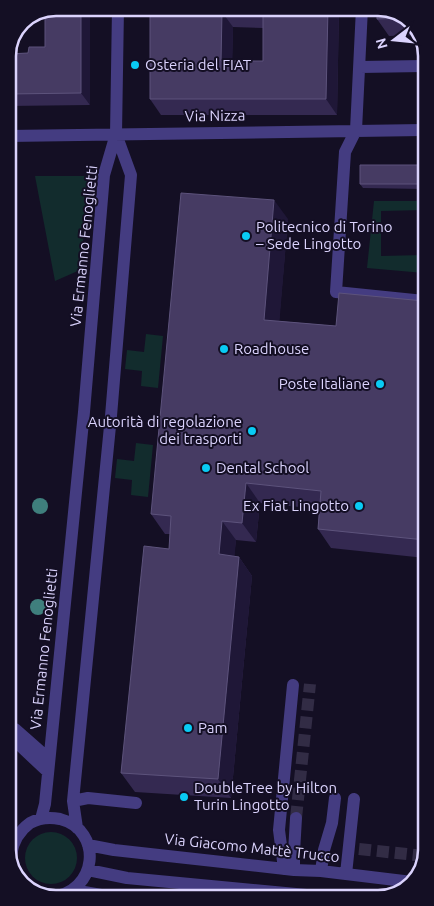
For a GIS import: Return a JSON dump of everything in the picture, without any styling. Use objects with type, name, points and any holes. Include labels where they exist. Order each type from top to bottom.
[{"type":"street","points":[[77,828],[73,801],[110,425],[132,175],[116,134],[118,16]]},
{"type":"street","points":[[362,16],[356,130],[345,152],[336,292],[418,300]]},
{"type":"street","points":[[360,66],[418,66]]},
{"type":"street","name":"Via Nizza","points":[[16,136],[418,130]]},
{"type":"street","name":"Via Ermanno Fenoglietti","points":[[41,819],[45,804],[83,422],[104,176],[116,134]]},
{"type":"street","points":[[289,869],[280,830],[293,684]]},
{"type":"street","points":[[16,737],[49,766]]},
{"type":"street","points":[[73,801],[88,798],[136,803]]},
{"type":"street","points":[[321,871],[324,850],[332,823],[335,798]]},
{"type":"street","points":[[346,874],[354,799]]},
{"type":"street","points":[[16,836],[23,828],[41,819],[54,818],[66,821],[77,828],[88,845],[90,857],[88,870],[80,884],[73,890]]},
{"type":"street","points":[[289,869],[294,852],[296,818]]},
{"type":"street","name":"Via Giacomo Mattè Trucco","points":[[88,845],[114,850],[402,881]]},
{"type":"street","points":[[88,870],[127,878],[254,890]]},
{"type":"green space","points":[[35,176],[90,176],[80,270],[55,281]]},
{"type":"green space","points":[[374,201],[418,201],[418,210],[381,211],[381,256],[418,255],[418,272],[367,268]]},
{"type":"green space","points":[[146,334],[163,336],[158,388],[141,386],[142,371],[125,369],[127,350],[144,352]]},
{"type":"green space","points":[[136,443],[153,445],[148,497],[131,495],[132,480],[115,478],[117,459],[134,461]]},
{"type":"green space","points":[[46,832],[56,832],[70,839],[77,853],[77,863],[70,877],[56,884],[46,884],[36,880],[29,873],[25,863],[25,853],[29,843],[36,836]]},
{"type":"building","points":[[81,16],[81,93],[16,94],[16,54],[28,53],[29,47],[45,47],[45,18]]},
{"type":"building","points":[[150,16],[222,16],[221,61],[263,61],[263,16],[328,16],[326,99],[150,99]]},
{"type":"building","points":[[377,16],[391,19],[377,19]]},
{"type":"building","points":[[360,165],[418,165],[418,184],[360,184]]},
{"type":"building","name":"Ex Fiat Lingotto","points":[[181,193],[274,200],[264,320],[336,326],[339,293],[418,300],[418,539],[318,529],[321,491],[246,483],[242,523],[222,521],[219,554],[239,557],[218,779],[121,773],[144,546],[169,549],[171,516],[151,514]]},
{"type":"tunnel","points":[[296,818],[310,684]]},
{"type":"tunnel","points":[[359,849],[417,855]]},
{"type":"place","name":"Osteria del FIAT","points":[[135,65]]},
{"type":"place","name":"Politecnico di Torino – Sede Lingotto","points":[[246,236]]},
{"type":"place","name":"Roadhouse","points":[[224,349]]},
{"type":"place","name":"Poste Italiane","points":[[380,384]]},
{"type":"place","name":"Autorità di regolazione dei trasporti","points":[[252,431]]},
{"type":"place","name":"Dental School","points":[[206,468]]},
{"type":"place","name":"Ex Fiat Lingotto","points":[[359,506]]},
{"type":"place","name":"Pam","points":[[188,728]]},
{"type":"place","name":"DoubleTree by Hilton Turin Lingotto","points":[[184,797]]}]
